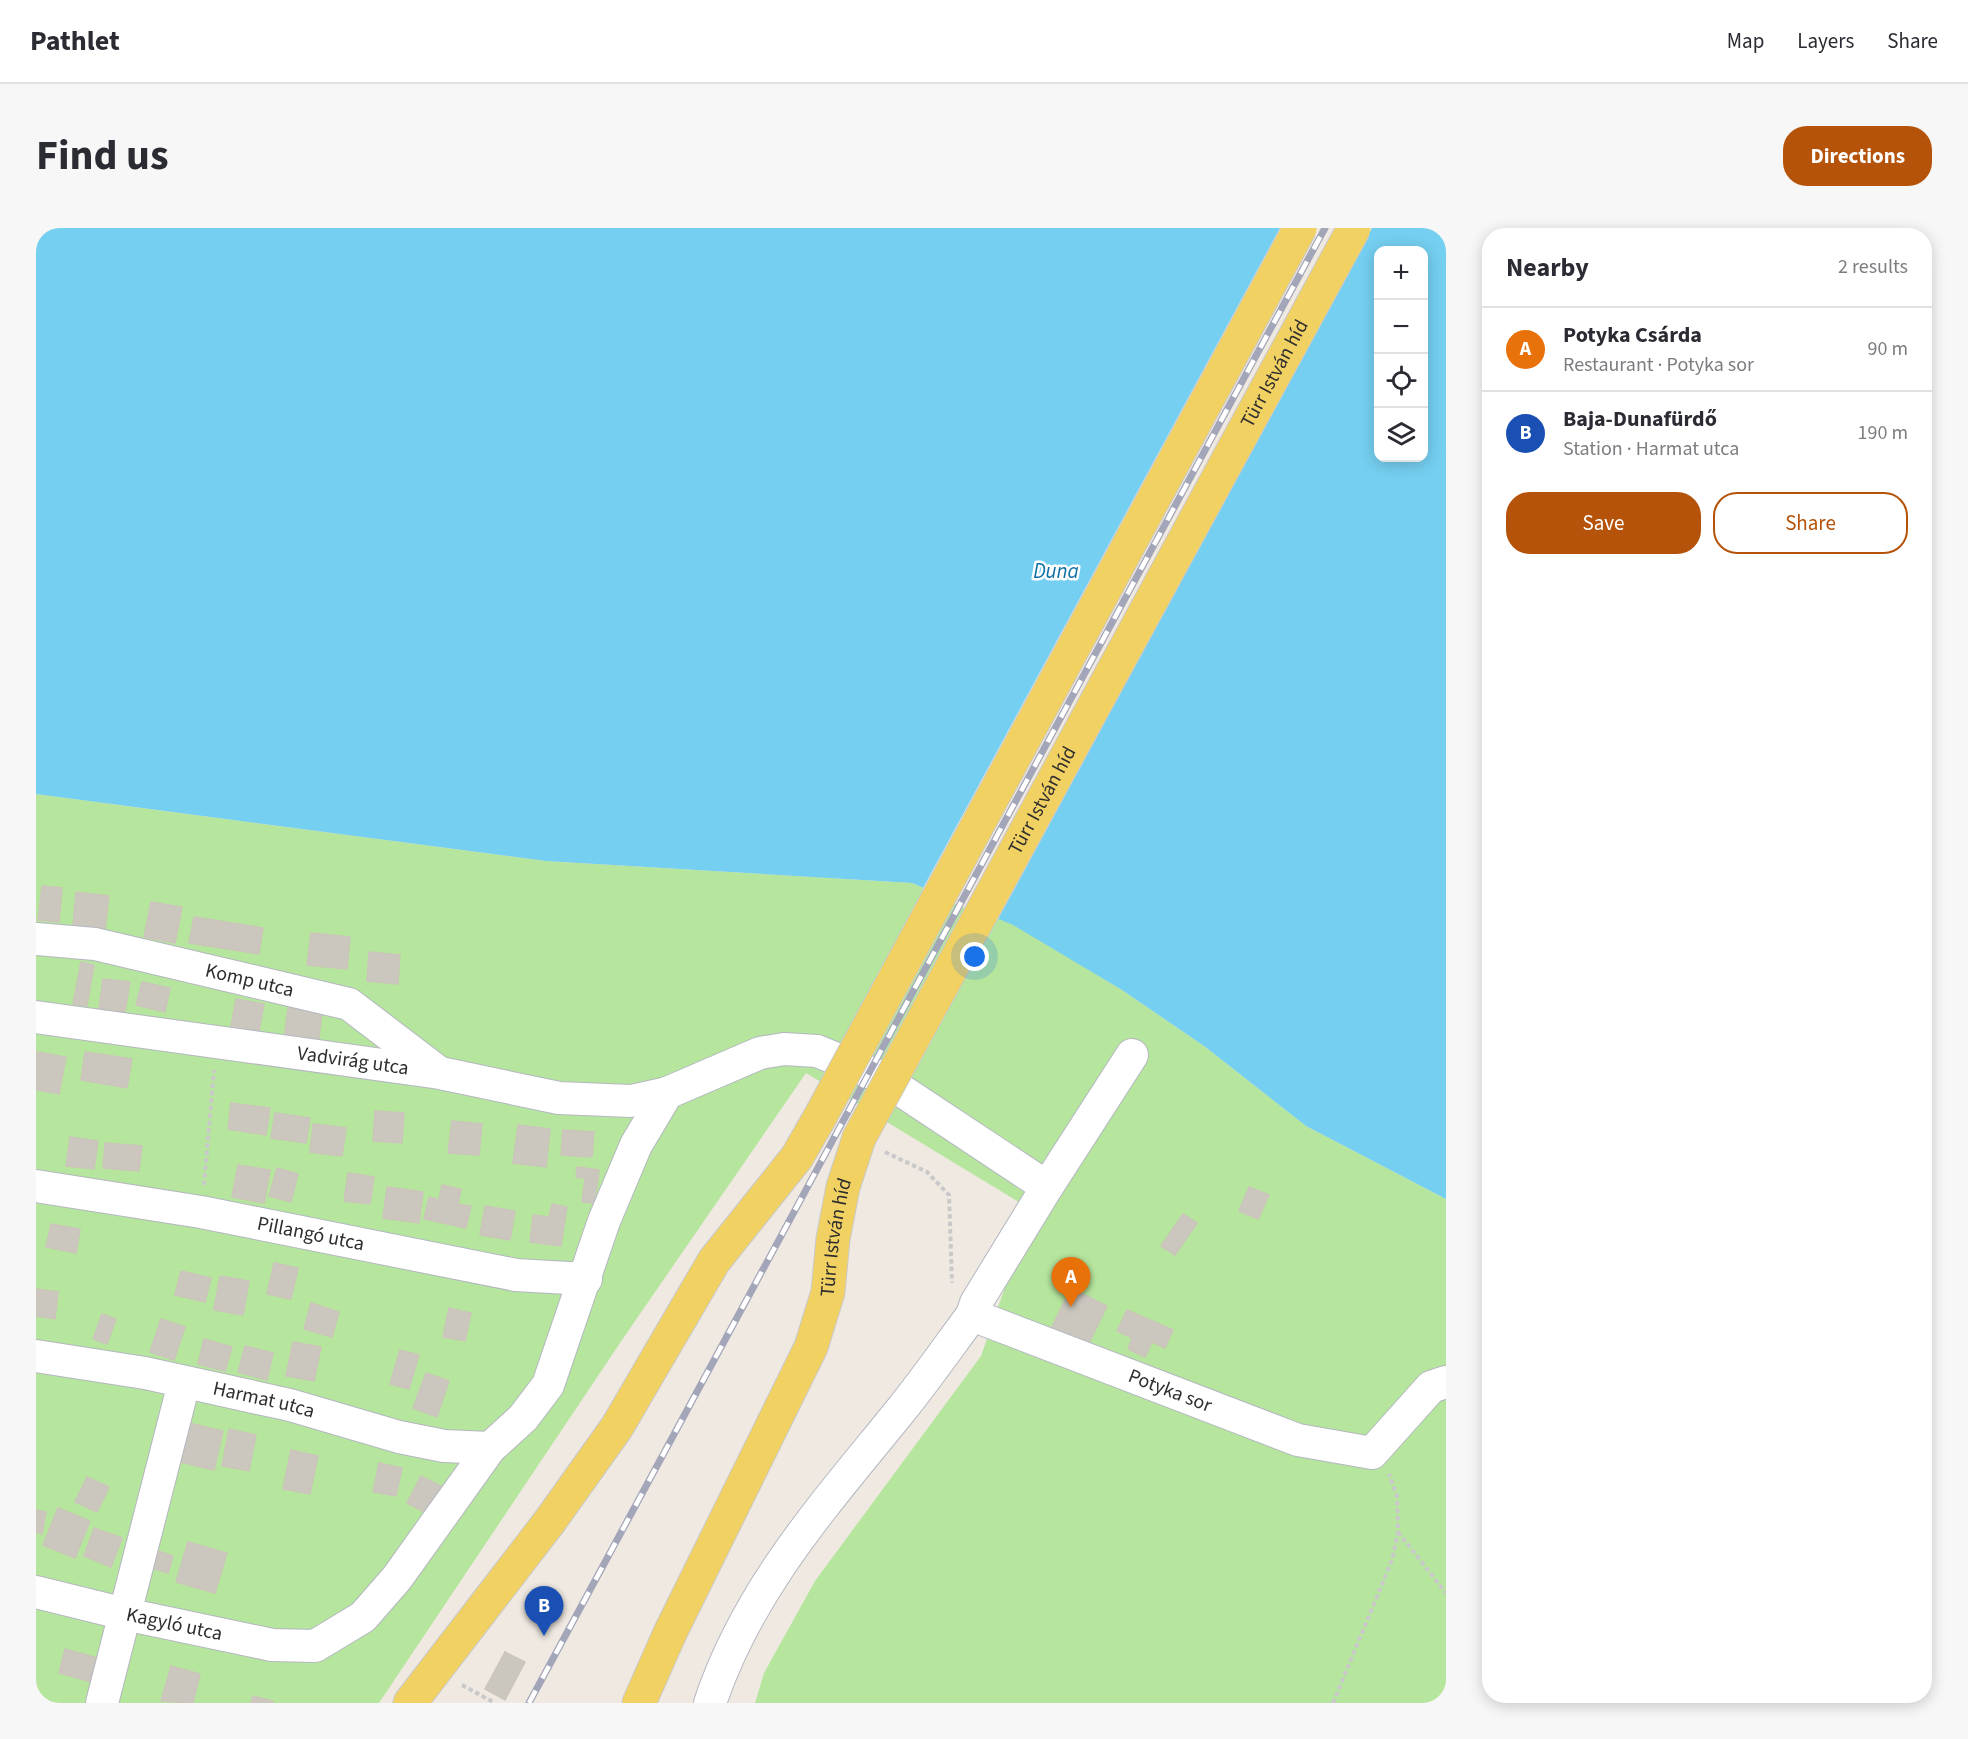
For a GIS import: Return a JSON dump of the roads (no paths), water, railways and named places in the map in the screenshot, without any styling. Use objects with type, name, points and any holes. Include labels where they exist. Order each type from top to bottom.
[{"type":"main road","points":[[410,1703],[550,1521],[616,1427],[714,1261],[797,1157],[1300,228]]},
{"type":"main road","name":"Türr István híd","points":[[639,1703],[670,1632],[789,1396],[811,1347],[828,1292],[833,1239],[843,1187],[870,1144],[1354,228]]},
{"type":"street","name":"Komp utca","points":[[36,939],[94,944],[349,1004],[440,1073]]},
{"type":"street","name":"Vadvirág utca","points":[[36,1017],[440,1073],[559,1098],[631,1101],[667,1093],[760,1053],[784,1049],[817,1052],[881,1077],[1047,1186]]},
{"type":"street","points":[[710,1703],[741,1627],[776,1567],[903,1407],[972,1315],[976,1304],[1047,1186],[1132,1055]]},
{"type":"street","points":[[490,1448],[523,1418],[548,1385],[586,1280],[604,1221],[636,1145],[667,1093]]},
{"type":"street","name":"Pillangó utca","points":[[36,1186],[201,1212],[516,1275],[586,1280]]},
{"type":"street","name":"Potyka sor","points":[[972,1315],[1298,1440],[1372,1453],[1431,1387],[1446,1382]]},
{"type":"street","name":"Harmat utca","points":[[36,1356],[145,1373],[290,1405],[399,1437],[444,1446],[490,1448]]},
{"type":"street","points":[[102,1703],[184,1383]]},
{"type":"street","name":"Kagyló utca","points":[[36,1592],[272,1645],[315,1646],[363,1617],[397,1578],[490,1448]]},
{"type":"water","name":"Duna","points":[[36,228],[1446,228],[1446,1199],[1306,1126],[1204,1046],[1122,990],[1013,925],[912,883],[546,861],[36,794]]},
{"type":"railway","points":[[529,1703],[1325,228]]},
{"type":"place","name":"Potyka Csárda","points":[[1071,1307]]},
{"type":"place","name":"Baja-Dunafürdő","points":[[544,1636]]}]
